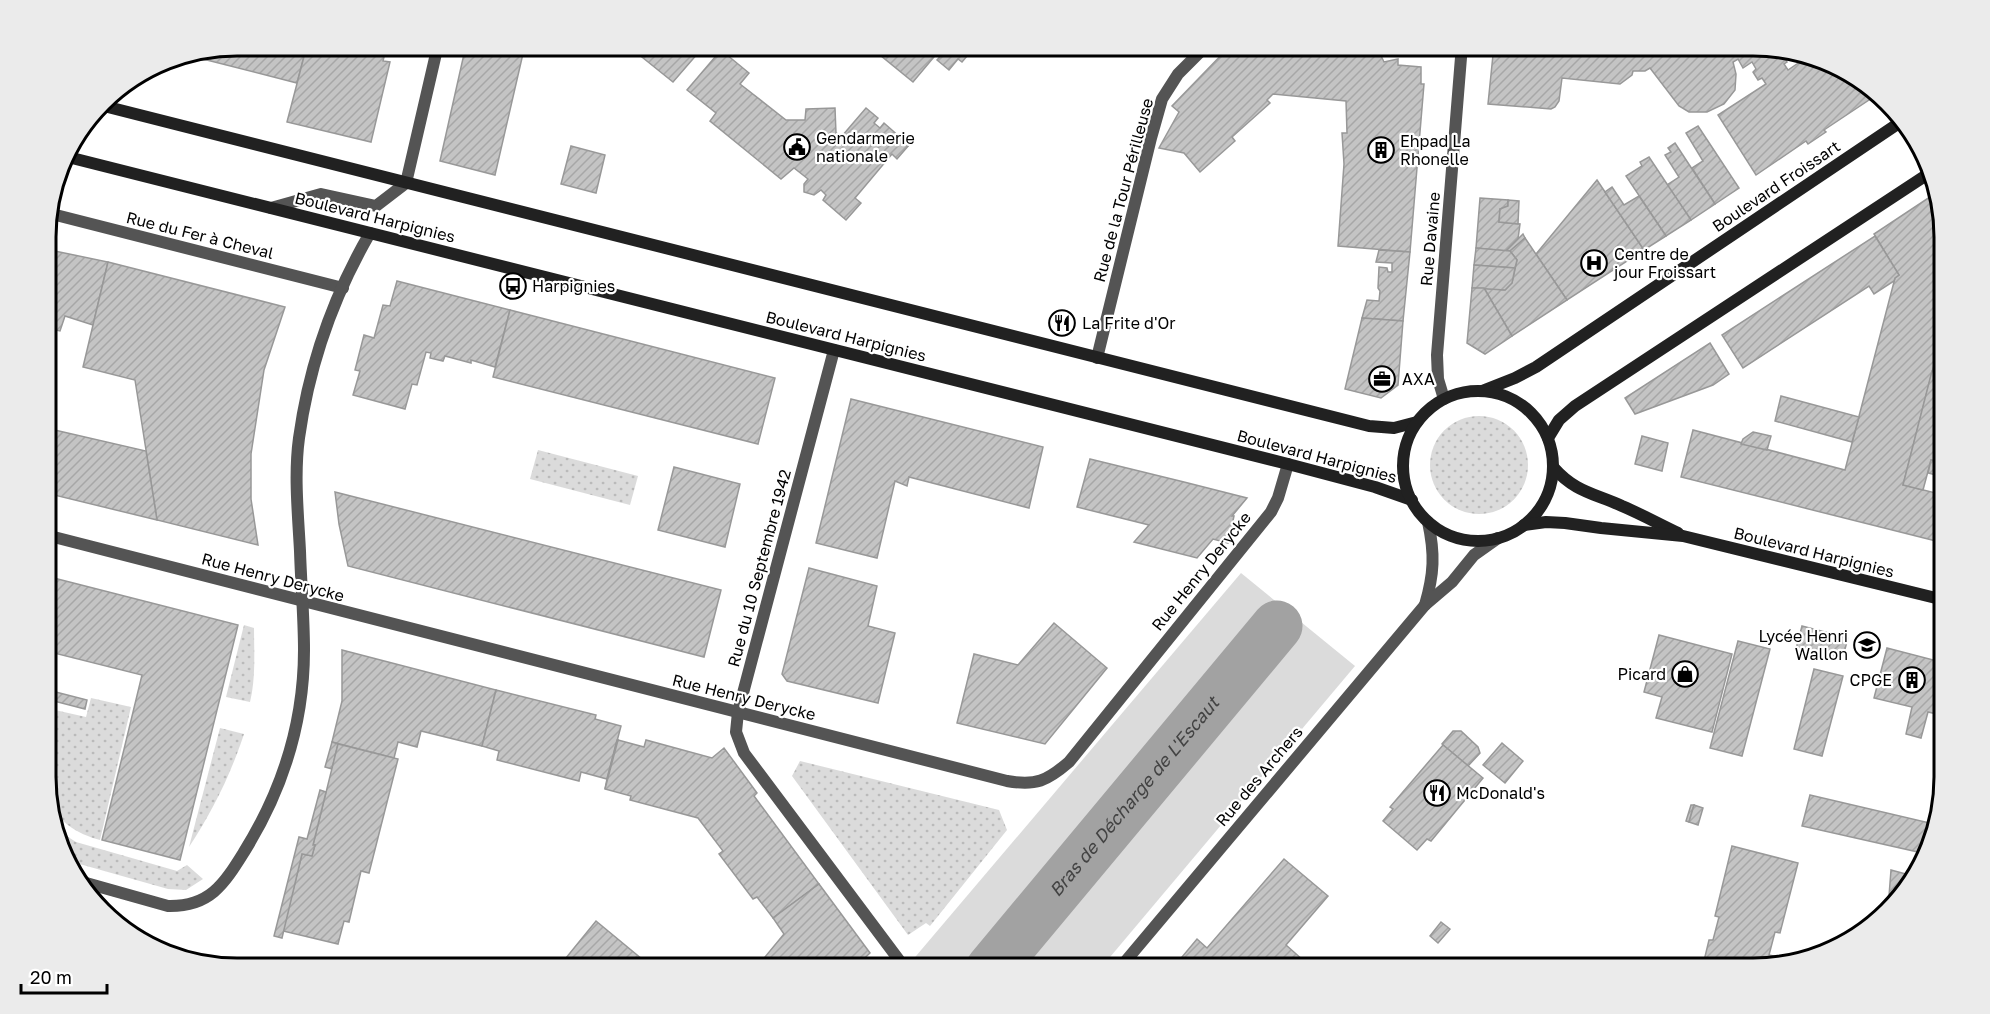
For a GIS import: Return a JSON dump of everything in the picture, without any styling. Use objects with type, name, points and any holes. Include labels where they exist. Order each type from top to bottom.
[{"type":"main road","points":[[109,107],[1370,426],[1394,428],[1417,422]]},
{"type":"main road","name":"Boulevard Froissart","points":[[1482,391],[1531,370],[1896,125]]},
{"type":"main road","name":"Boulevard Harpignies","points":[[74,158],[1288,464],[1375,487],[1412,500]]},
{"type":"main road","points":[[1548,438],[1559,420],[1575,406],[1924,177]]},
{"type":"main road","name":"Boulevard Harpignies","points":[[1524,525],[1543,504],[1550,486],[1553,467],[1548,438],[1539,422],[1526,408],[1501,394],[1482,391],[1463,393],[1444,399],[1429,409],[1417,422],[1408,438],[1404,456],[1405,483],[1412,500],[1428,522],[1461,539],[1479,541],[1498,538],[1524,525],[1546,522],[1683,536],[1934,599]]},
{"type":"main road","name":"Boulevard Harpignies","points":[[1553,467],[1575,487],[1624,507],[1683,536]]},
{"type":"street","points":[[406,183],[435,56]]},
{"type":"street","name":"Rue de la Tour Périlleuse","points":[[1097,358],[1162,99],[1178,74],[1196,56]]},
{"type":"street","name":"Rue Davaine","points":[[1444,399],[1438,380],[1437,355],[1461,56]]},
{"type":"street","name":"Boulevard Harpignies","points":[[271,208],[321,194],[376,206],[406,183]]},
{"type":"street","name":"Rue du Fer à Cheval","points":[[57,215],[343,288]]},
{"type":"street","points":[[91,885],[156,904],[179,906],[201,901],[211,895],[228,877],[268,812],[290,754],[303,671],[296,476],[300,435],[313,369],[327,326],[370,233]]},
{"type":"street","name":"Rue du 10 Septembre 1942","points":[[834,350],[738,712],[736,732],[744,753],[898,958]]},
{"type":"street","name":"Rue Henry Derycke","points":[[55,537],[1007,781],[1032,783],[1052,777],[1069,762],[1270,512],[1278,498],[1288,464]]},
{"type":"street","name":"Rue des Archers","points":[[1425,605],[1433,575],[1433,551],[1428,522]]},
{"type":"street","name":"Rue des Archers","points":[[1128,958],[1425,605],[1452,582],[1474,555],[1498,538]]},
{"type":"shaded area","points":[[1479,416],[1498,419],[1514,430],[1525,446],[1528,465],[1525,484],[1514,500],[1498,511],[1479,514],[1460,511],[1444,500],[1433,484],[1430,465],[1433,446],[1444,430],[1460,419]]},
{"type":"shaded area","points":[[538,450],[638,476],[630,505],[530,479]]},
{"type":"shaded area","points":[[1241,573],[1355,666],[1109,958],[914,958]]},
{"type":"shaded area","points":[[244,625],[254,628],[254,674],[250,702],[226,697]]},
{"type":"shaded area","points":[[91,698],[131,707],[100,840],[83,834],[62,820],[57,801],[55,710],[86,717]]},
{"type":"shaded area","points":[[220,728],[244,734],[220,792],[189,847]]},
{"type":"shaded area","points":[[800,761],[999,810],[1007,830],[930,926],[926,923],[908,935],[792,776]]},
{"type":"shaded area","points":[[65,835],[76,842],[177,871],[187,865],[203,879],[186,890],[168,889],[78,863]]},
{"type":"building","points":[[224,56],[304,56],[297,83],[202,59]]},
{"type":"building","points":[[304,56],[384,56],[383,61],[390,62],[371,142],[287,122]]},
{"type":"building","points":[[464,56],[522,56],[495,175],[440,161]]},
{"type":"building","points":[[641,56],[695,56],[673,82]]},
{"type":"building","points":[[716,56],[728,56],[749,73],[740,84],[786,120],[805,120],[806,109],[835,108],[836,133],[842,136],[866,108],[878,118],[874,123],[880,128],[884,123],[909,145],[897,159],[892,154],[855,198],[861,203],[846,220],[823,200],[826,195],[821,190],[814,195],[804,192],[804,184],[808,179],[794,168],[781,179],[710,121],[716,113],[687,90]]},
{"type":"building","points":[[881,56],[935,56],[913,82]]},
{"type":"building","points":[[941,56],[967,56],[962,62],[958,59],[949,70],[937,60]]},
{"type":"building","name":"Ehpad La Rhonelle","points":[[1220,56],[1381,56],[1384,62],[1398,59],[1398,65],[1421,67],[1421,84],[1424,84],[1410,252],[1338,246],[1344,164],[1342,133],[1347,133],[1346,101],[1273,94],[1267,100],[1270,103],[1232,137],[1235,141],[1200,172],[1184,153],[1159,148],[1179,112],[1172,106]]},
{"type":"building","points":[[1493,56],[1766,56],[1785,58],[1787,62],[1784,64],[1788,70],[1800,62],[1812,65],[1834,74],[1871,99],[1824,130],[1826,132],[1808,144],[1806,141],[1756,175],[1718,115],[1766,84],[1762,78],[1758,80],[1753,72],[1756,69],[1752,62],[1743,68],[1738,59],[1733,62],[1736,74],[1735,90],[1724,104],[1707,112],[1689,112],[1679,106],[1650,68],[1645,71],[1633,71],[1632,75],[1620,84],[1562,78],[1559,101],[1551,109],[1488,104]]},
{"type":"building","points":[[1698,126],[1739,188],[1715,204],[1692,168],[1703,161],[1686,133]]},
{"type":"building","points":[[1675,143],[1715,204],[1691,220],[1667,185],[1679,177],[1665,155],[1671,152],[1668,148]]},
{"type":"building","points":[[571,146],[605,155],[596,193],[561,184]]},
{"type":"building","points":[[1649,157],[1691,220],[1666,236],[1626,176],[1642,166],[1640,162]]},
{"type":"building","points":[[1597,180],[1644,250],[1567,300],[1536,254]]},
{"type":"building","points":[[1612,187],[1624,205],[1639,196],[1666,236],[1644,250],[1605,192]]},
{"type":"building","points":[[1930,197],[1934,236],[1934,365],[1903,485],[1934,493],[1934,540],[1681,477],[1693,430],[1845,470],[1895,278],[1899,275],[1874,234]]},
{"type":"building","points":[[1480,198],[1508,200],[1508,206],[1500,209],[1499,222],[1520,224],[1518,239],[1506,251],[1476,248]]},
{"type":"building","points":[[1508,200],[1519,201],[1518,224],[1499,222],[1500,209],[1508,206]]},
{"type":"building","points":[[1523,234],[1525,238],[1510,251],[1506,251]]},
{"type":"building","points":[[1875,236],[1899,275],[1894,281],[1874,294],[1869,286],[1743,368],[1722,335]]},
{"type":"building","points":[[1525,238],[1567,300],[1512,336],[1484,288],[1505,290],[1512,283],[1517,260],[1510,251]]},
{"type":"building","points":[[1476,248],[1510,251],[1517,260],[1515,268],[1474,265]]},
{"type":"building","points":[[1379,250],[1410,252],[1403,321],[1362,318],[1367,300],[1379,301],[1379,267],[1387,268],[1388,272],[1392,272],[1392,263],[1376,262]]},
{"type":"building","points":[[56,251],[108,262],[93,325],[65,316],[60,331],[56,330]]},
{"type":"building","points":[[108,262],[285,307],[264,370],[251,454],[251,499],[258,545],[157,520],[135,380],[83,367]]},
{"type":"building","points":[[1474,265],[1515,268],[1512,283],[1505,290],[1472,288]]},
{"type":"building","points":[[397,281],[510,310],[495,367],[445,356],[443,361],[430,358],[431,353],[426,352],[417,385],[412,384],[405,409],[353,395],[360,371],[355,370],[364,335],[374,338],[383,305],[390,306]]},
{"type":"building","points":[[1472,288],[1484,288],[1512,336],[1485,354],[1467,343]]},
{"type":"building","points":[[510,310],[775,378],[758,444],[493,377]]},
{"type":"building","points":[[1362,318],[1403,321],[1398,385],[1381,398],[1345,389]]},
{"type":"building","points":[[1710,343],[1729,374],[1713,385],[1635,414],[1625,398]]},
{"type":"building","points":[[1932,371],[1934,372],[1934,460],[1931,460],[1923,490],[1903,485]]},
{"type":"building","points":[[1781,396],[1859,417],[1852,442],[1775,421]]},
{"type":"building","points":[[851,399],[1043,447],[1029,508],[909,477],[907,486],[895,481],[877,558],[816,543]]},
{"type":"building","points":[[56,430],[146,451],[157,520],[56,495]]},
{"type":"building","points":[[1753,432],[1771,436],[1767,450],[1741,444],[1743,439]]},
{"type":"building","points":[[1642,436],[1668,443],[1662,471],[1635,464]]},
{"type":"building","points":[[1090,459],[1247,498],[1232,516],[1234,516],[1228,543],[1213,539],[1197,558],[1134,542],[1149,525],[1077,507]]},
{"type":"building","points":[[1931,460],[1934,461],[1934,474],[1928,473]]},
{"type":"building","points":[[674,467],[740,484],[725,547],[658,530]]},
{"type":"building","points":[[335,492],[721,590],[704,657],[348,566]]},
{"type":"building","points":[[809,568],[877,586],[868,626],[895,633],[878,703],[787,681],[782,674]]},
{"type":"building","points":[[55,578],[238,625],[180,860],[102,840],[142,675],[55,653]]},
{"type":"building","points":[[1054,623],[1107,668],[1045,744],[957,723],[974,654],[1018,665]]},
{"type":"building","points":[[1802,626],[1848,638],[1842,660],[1796,649]]},
{"type":"building","points":[[1659,635],[1732,654],[1712,732],[1656,718],[1662,697],[1644,692]]},
{"type":"building","points":[[1738,641],[1770,649],[1742,756],[1710,748]]},
{"type":"building","name":"CPGE","points":[[1887,648],[1934,660],[1934,713],[1928,712],[1921,738],[1906,734],[1912,707],[1874,698]]},
{"type":"building","points":[[342,650],[496,690],[482,746],[421,731],[417,747],[398,742],[394,758],[332,742],[342,701]]},
{"type":"building","points":[[1814,669],[1843,676],[1822,756],[1794,749]]},
{"type":"building","points":[[496,690],[596,715],[595,719],[621,726],[607,779],[581,772],[579,781],[497,760],[499,751],[482,746]]},
{"type":"building","points":[[55,692],[87,700],[85,709],[55,701]]},
{"type":"building","points":[[1453,731],[1461,731],[1478,747],[1480,753],[1468,766],[1442,744]]},
{"type":"building","points":[[618,740],[605,789],[607,779]]},
{"type":"building","points":[[618,740],[644,747],[646,740],[712,758],[724,748],[757,793],[754,796],[819,884],[773,918],[757,897],[753,899],[719,854],[723,851],[698,818],[630,800],[631,796],[605,789]]},
{"type":"building","points":[[332,742],[338,744],[332,769],[325,767]]},
{"type":"building","points":[[1502,743],[1523,761],[1505,783],[1483,765]]},
{"type":"building","points":[[338,744],[398,759],[369,873],[361,871],[349,922],[344,921],[338,944],[283,931],[302,854],[312,856]]},
{"type":"building","name":"McDonald's","points":[[1443,745],[1483,778],[1431,841],[1427,839],[1417,850],[1383,821],[1393,809],[1390,807]]},
{"type":"building","points":[[320,790],[326,792],[312,856],[302,854],[282,938],[274,936],[299,837],[307,839]]},
{"type":"building","points":[[1810,795],[1928,823],[1919,852],[1802,826]]},
{"type":"building","points":[[1691,805],[1694,805],[1689,822],[1686,821]]},
{"type":"building","points":[[1694,805],[1703,808],[1698,825],[1689,822]]},
{"type":"building","points":[[1732,846],[1798,863],[1780,933],[1775,932],[1769,955],[1774,957],[1705,958],[1709,940],[1713,940],[1719,917],[1715,916]]},
{"type":"building","points":[[1284,859],[1328,896],[1286,945],[1301,958],[1181,958],[1197,939],[1207,948]]},
{"type":"building","points":[[1891,870],[1906,874],[1889,898]]},
{"type":"building","points":[[819,884],[870,953],[865,958],[764,958],[784,934],[773,918]]},
{"type":"building","points":[[596,921],[641,958],[566,958]]},
{"type":"building","points":[[1441,922],[1450,929],[1438,943],[1430,936]]},
{"type":"waterway","name":"Bras de Décharge de L'Escaut","points":[[1000,958],[1277,626]]},
{"type":"place","name":"Gendarmerie nationale","points":[[797,147]]},
{"type":"place","name":"Ehpad La Rhonelle","points":[[1381,150]]},
{"type":"place","name":"Centre de jour Froissart","points":[[1594,263]]},
{"type":"place","name":"Harpignies","points":[[513,286]]},
{"type":"place","name":"La Frite d'Or","points":[[1062,323]]},
{"type":"place","name":"AXA","points":[[1382,379]]},
{"type":"place","name":"Lycée Henri Wallon","points":[[1867,645]]},
{"type":"place","name":"Picard","points":[[1685,674]]},
{"type":"place","name":"CPGE","points":[[1912,680]]},
{"type":"place","name":"McDonald's","points":[[1437,793]]}]
